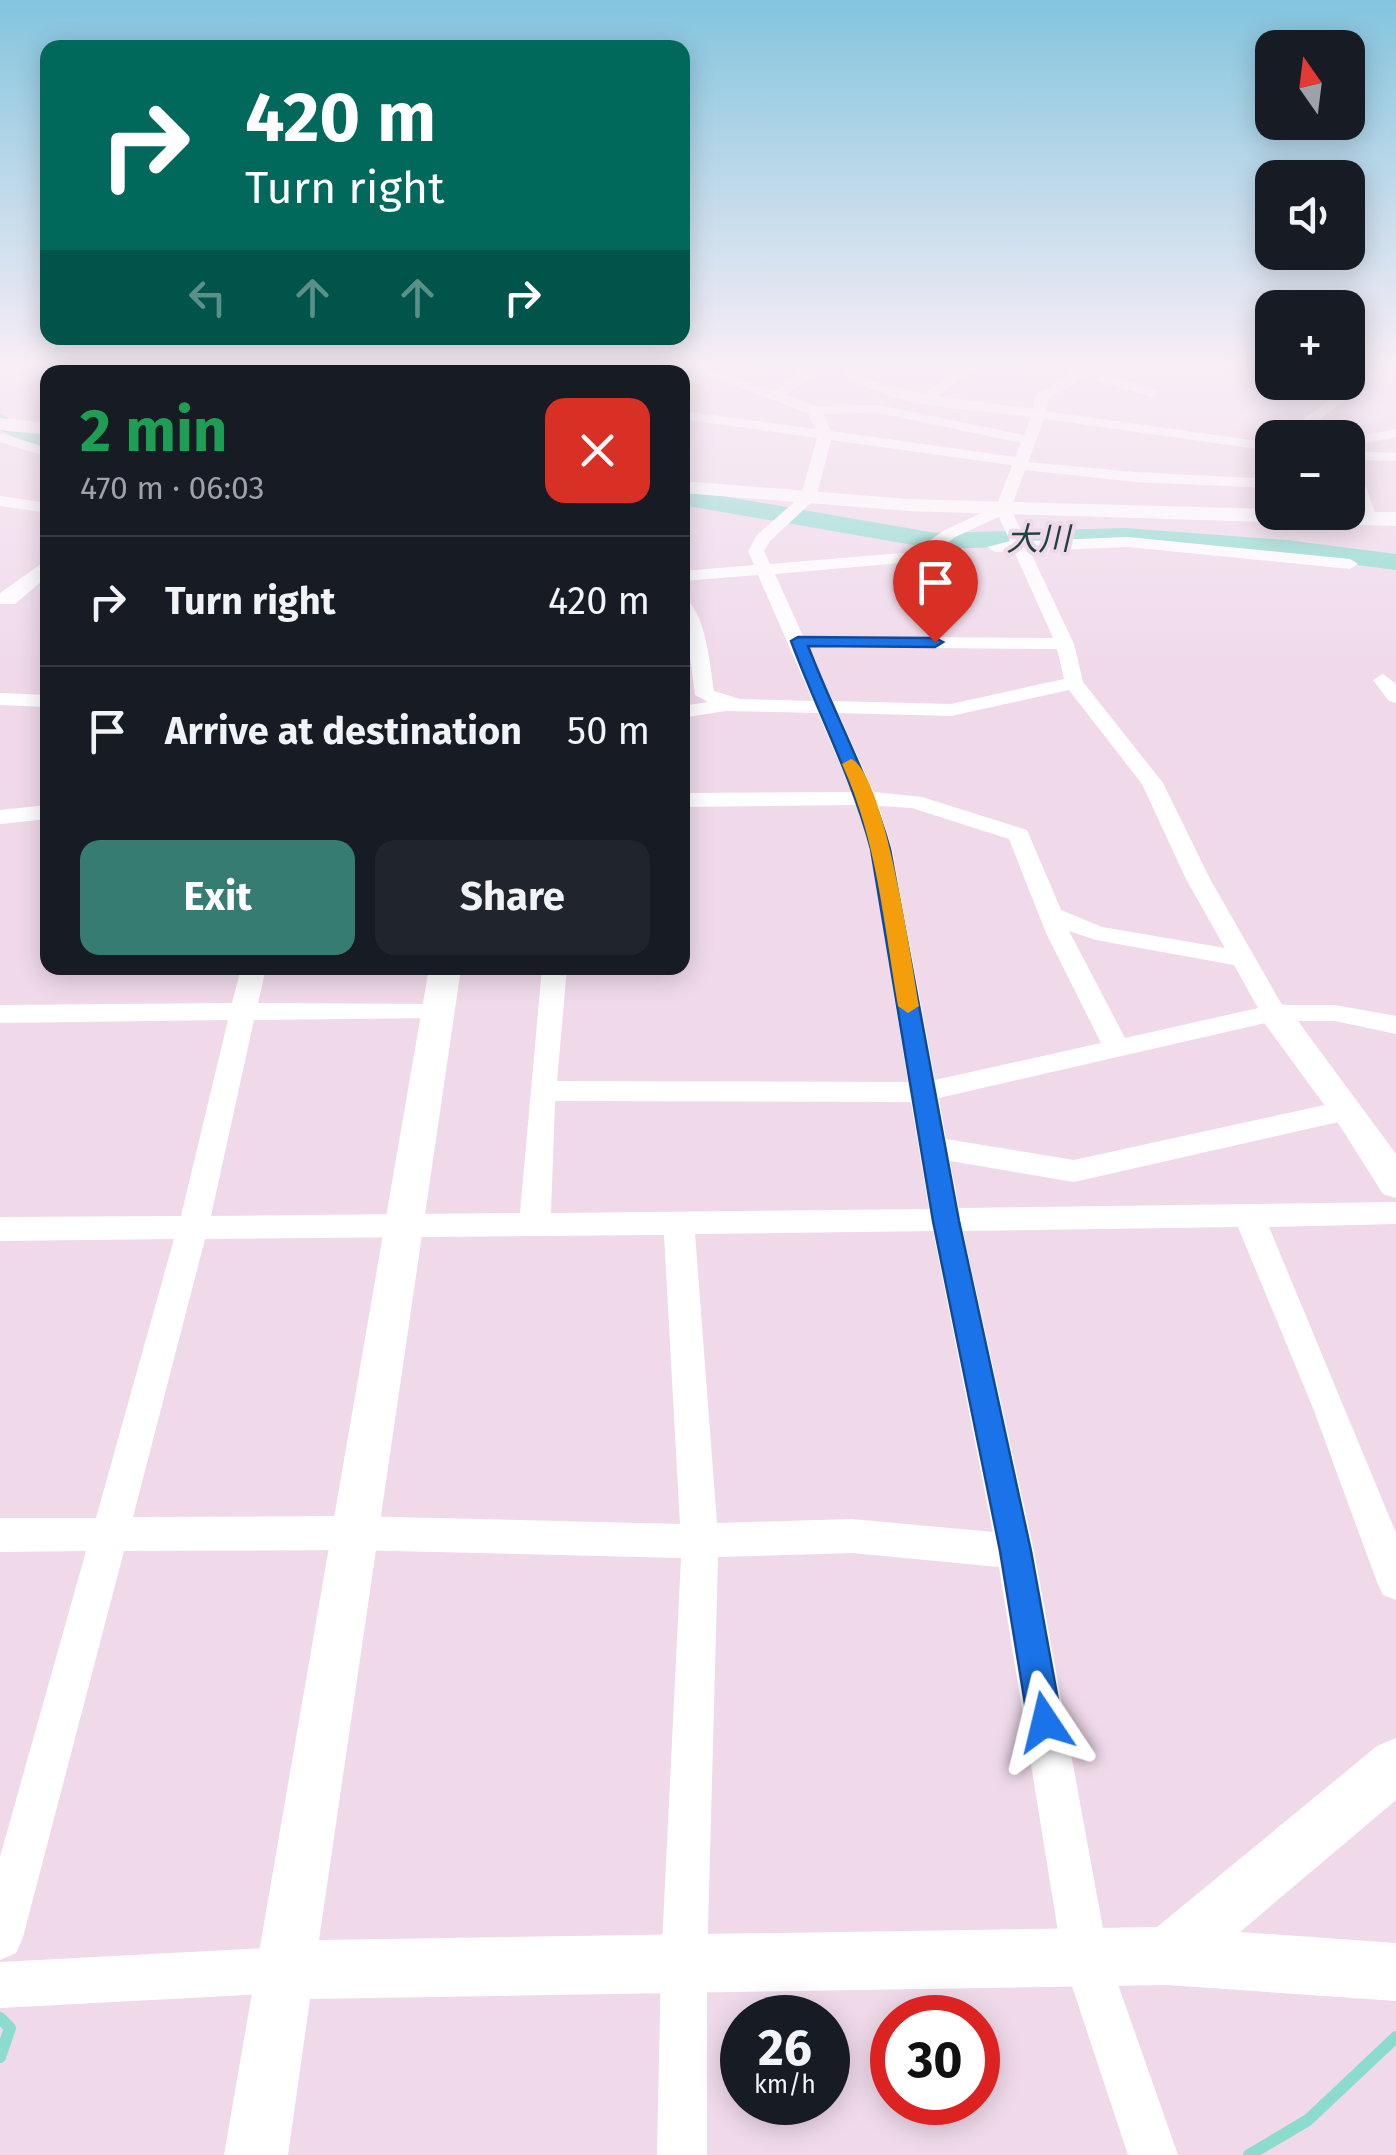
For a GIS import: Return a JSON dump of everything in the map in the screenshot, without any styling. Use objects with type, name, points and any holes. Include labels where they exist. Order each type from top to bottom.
[{"type":"main road","points":[[690,488],[1003,509],[1396,519]]},
{"type":"street","points":[[756,551],[763,538],[808,498],[818,463]]},
{"type":"street","points":[[1008,463],[1135,478],[1255,483]]},
{"type":"street","points":[[1018,464],[1003,509],[1065,644],[1074,683],[1152,782],[1198,880],[1274,1013],[1348,1110],[1396,1184]]},
{"type":"street","points":[[0,501],[40,507]]},
{"type":"street","points":[[690,575],[918,558],[949,534],[1003,509]]},
{"type":"street","points":[[1365,510],[1369,518]]},
{"type":"street","points":[[995,546],[1128,542],[1350,564]]},
{"type":"street","points":[[690,564],[756,551]]},
{"type":"street","points":[[756,551],[866,798],[881,849],[946,1221],[1015,1551],[1085,1956],[1153,2155]]},
{"type":"street","points":[[2,601],[40,572]]},
{"type":"street","points":[[2,601],[40,602]]},
{"type":"street","points":[[690,640],[705,696]]},
{"type":"street","points":[[798,641],[1065,644]]},
{"type":"street","points":[[1382,680],[1396,697]]},
{"type":"street","points":[[690,711],[740,705],[951,710],[1074,683]]},
{"type":"street","points":[[690,693],[740,705]]},
{"type":"street","points":[[0,699],[40,702]]},
{"type":"street","points":[[690,800],[866,798],[914,802],[1019,835],[1050,914],[1118,1051]]},
{"type":"street","points":[[0,817],[40,813]]},
{"type":"street","points":[[1050,914],[1096,933],[1244,960]]},
{"type":"street","points":[[0,1937],[193,1228],[251,975]]},
{"type":"street","points":[[535,1222],[553,975]]},
{"type":"street","points":[[0,1014],[243,1011],[441,989],[256,2155]]},
{"type":"street","points":[[542,1091],[924,1092],[1274,1013],[1335,1014],[1396,1025]]},
{"type":"street","points":[[936,1148],[1074,1171],[1348,1110]]},
{"type":"street","points":[[0,1229],[404,1228],[535,1222],[946,1221],[1396,1213]]},
{"type":"street","points":[[1249,1216],[1330,1408],[1396,1582]]},
{"type":"street","points":[[679,1222],[700,1542],[684,1966],[682,2155]]},
{"type":"street","points":[[0,1535],[352,1533],[700,1542],[852,1536],[1015,1551]]},
{"type":"street","points":[[1167,1956],[1396,1765]]},
{"type":"street","points":[[0,1985],[286,1970],[1085,1956],[1167,1956],[1396,1972]]},
{"type":"waterway","name":"大川","points":[[690,498],[936,541],[1125,536],[1287,548],[1396,562]]},
{"type":"waterway","points":[[0,2018],[10,2028],[0,2057]]},
{"type":"waterway","points":[[1249,2155],[1308,2120],[1396,2037]]},
{"type":"slow traffic","points":[[851,764],[881,849],[908,1006]]},
{"type":"route","points":[[935,642],[798,641],[822,705],[866,798],[881,849],[946,1221],[1015,1551],[1045,1722]]}]
